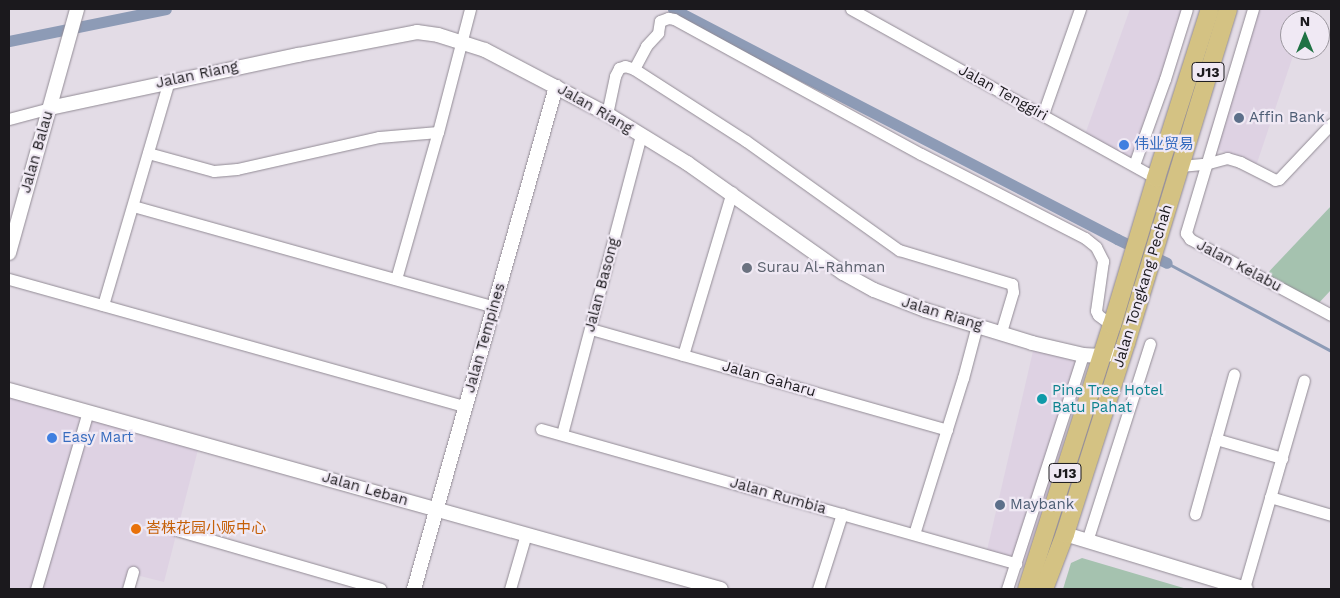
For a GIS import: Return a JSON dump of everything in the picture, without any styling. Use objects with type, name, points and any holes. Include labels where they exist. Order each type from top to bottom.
[{"type":"main road","name":"Jalan Tongkang Pechah","points":[[1027,589],[1112,325],[1156,178],[1210,9]]},
{"type":"main road","name":"Jalan Tongkang Pechah","points":[[1044,589],[1065,534],[1126,344],[1228,9]]},
{"type":"main road","points":[[1034,571],[1045,561],[1055,538],[1065,534],[1060,524],[1064,496],[1062,483]]},
{"type":"street","points":[[396,279],[438,132],[460,40],[470,9]]},
{"type":"street","name":"Jalan Tenggiri","points":[[850,9],[1156,178]]},
{"type":"street","points":[[1134,165],[1165,79],[1187,9]]},
{"type":"street","name":"Jalan Kelabu","points":[[1253,9],[1205,164],[1186,233],[1190,239],[1331,315]]},
{"type":"street","points":[[1043,114],[1076,11]]},
{"type":"street","name":"Jalan Balau","points":[[9,253],[76,13]]},
{"type":"street","points":[[634,69],[646,46],[658,33],[660,21],[668,18],[674,19],[921,154],[1085,238],[1096,247],[1104,261],[1096,311],[1098,315],[1112,325]]},
{"type":"street","name":"Jalan Riang","points":[[50,108],[169,81],[417,32],[460,40],[493,54],[607,114],[687,162],[732,192],[844,274],[898,301],[1032,343],[1083,355],[1102,356]]},
{"type":"street","points":[[607,114],[619,68],[625,66],[634,69],[746,142],[899,250],[1012,284],[1013,292],[1001,332]]},
{"type":"street","points":[[104,305],[169,81]]},
{"type":"street","name":"Jalan Tempines","points":[[414,589],[556,87]]},
{"type":"street","points":[[9,119],[50,108]]},
{"type":"street","points":[[1180,166],[1205,164],[1227,158],[1240,162],[1270,179],[1279,179],[1331,124]]},
{"type":"street","points":[[148,153],[214,171],[237,169],[379,137],[438,132]]},
{"type":"street","name":"Jalan Basong","points":[[562,434],[642,136]]},
{"type":"street","points":[[683,355],[732,192]]},
{"type":"street","points":[[133,206],[495,307]]},
{"type":"street","points":[[9,279],[465,406]]},
{"type":"street","points":[[914,534],[948,430],[977,325]]},
{"type":"street","name":"Jalan Gaharu","points":[[591,329],[948,430]]},
{"type":"street","points":[[1102,356],[1110,354],[1126,344]]},
{"type":"street","points":[[1087,541],[1150,344]]},
{"type":"street","points":[[1007,589],[1083,355]]},
{"type":"street","points":[[1195,514],[1234,374]]},
{"type":"street","points":[[1065,534],[1245,589],[1304,380]]},
{"type":"street","name":"Jalan Leban","points":[[9,390],[720,589]]},
{"type":"street","points":[[36,589],[88,411]]},
{"type":"street","name":"Jalan Rumbia","points":[[541,429],[1016,563]]},
{"type":"street","points":[[1216,439],[1282,458]]},
{"type":"street","points":[[1270,497],[1331,515]]},
{"type":"street","points":[[818,589],[842,514]]},
{"type":"street","points":[[173,529],[382,589]]},
{"type":"street","points":[[510,589],[526,534]]},
{"type":"street","points":[[128,589],[133,572]]},
{"type":"shaded area","points":[[1130,9],[1191,9],[1136,170],[1083,140]]},
{"type":"shaded area","points":[[1249,9],[1307,9],[1280,10],[1280,60],[1292,60],[1256,166],[1206,144]]},
{"type":"shaded area","points":[[1036,338],[1085,349],[1034,569],[985,558]]},
{"type":"shaded area","points":[[9,383],[201,438],[164,582],[136,575],[132,589],[9,589]]},
{"type":"green space","points":[[1331,206],[1331,290],[1316,306],[1263,278]]},
{"type":"green space","points":[[1082,558],[1187,589],[1063,589],[1071,563]]},
{"type":"waterway","points":[[9,41],[166,9]]},
{"type":"waterway","points":[[673,9],[1117,239],[1167,263]]},
{"type":"waterway","points":[[1167,263],[1331,351]]},
{"type":"place","name":"Affin Bank","points":[[1239,118]]},
{"type":"place","name":"伟业贸易","points":[[1124,145]]},
{"type":"place","name":"Surau Al-Rahman","points":[[747,268]]},
{"type":"place","name":"Pine Tree Hotel Batu Pahat","points":[[1042,399]]},
{"type":"place","name":"Easy Mart","points":[[52,438]]},
{"type":"place","name":"Maybank","points":[[1000,505]]},
{"type":"place","name":"峇株花园小贩中心","points":[[136,529]]}]
